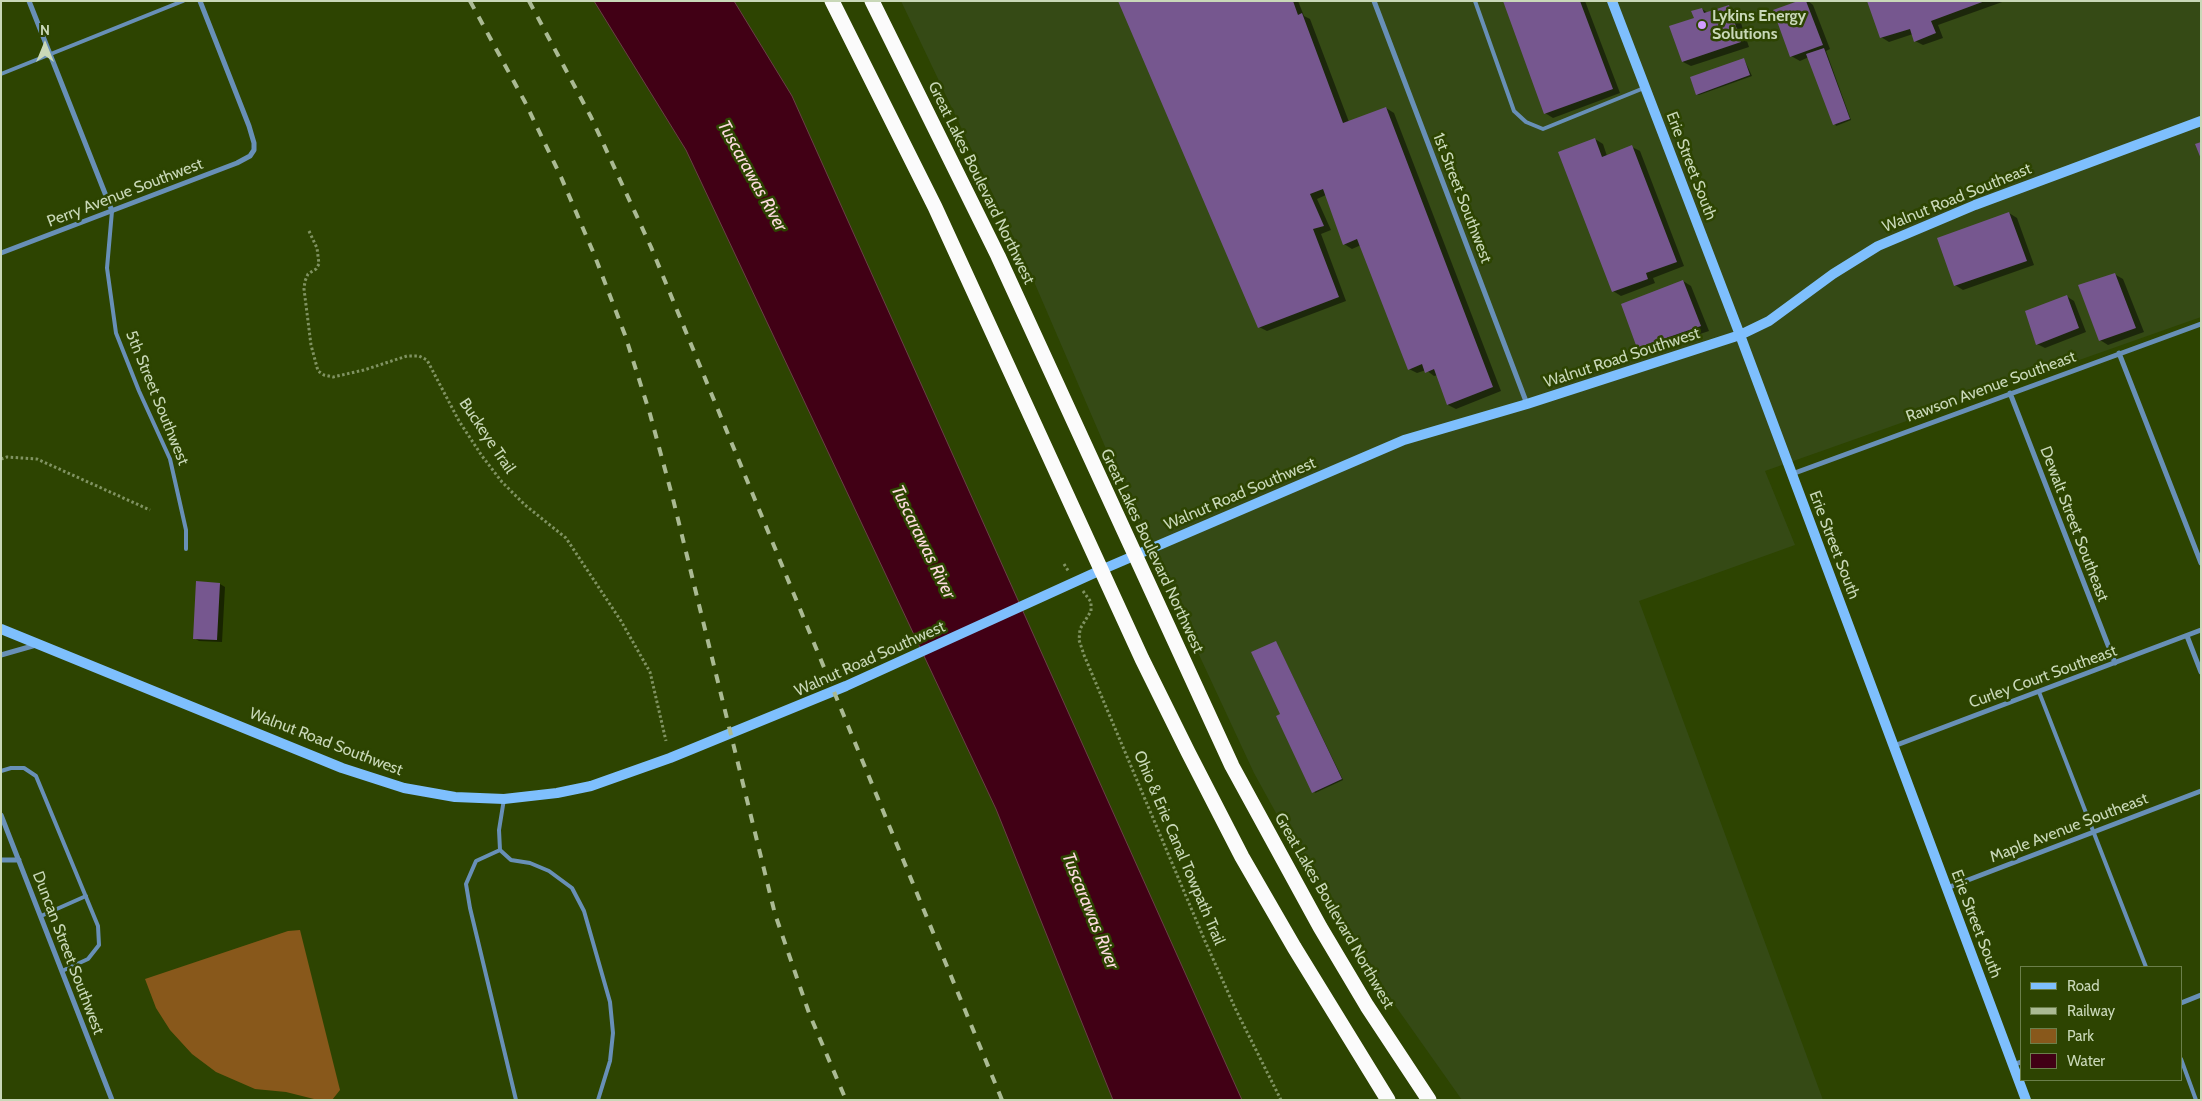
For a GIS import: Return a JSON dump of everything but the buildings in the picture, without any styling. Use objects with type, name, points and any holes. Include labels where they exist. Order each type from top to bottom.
[{"type":"highway","points":[[832,1],[935,207],[1101,570],[1188,752],[1242,857],[1341,1026],[1388,1100]]},
{"type":"highway","name":"Great Lakes Boulevard Northwest","points":[[872,1],[998,256],[1232,766],[1275,847],[1367,1006],[1429,1100]]},
{"type":"main road","name":"Erie Street South","points":[[1612,1],[1740,335],[1947,888],[2017,1064]]},
{"type":"main road","name":"Walnut Road Southeast","points":[[1740,335],[1770,321],[1834,274],[1886,242],[1975,205],[2201,121]]},
{"type":"main road","name":"Walnut Road Southwest","points":[[1,628],[379,781],[429,794],[472,798],[504,799],[557,793],[591,786],[670,758],[866,678],[1101,570],[1404,440],[1527,404],[1740,335]]},
{"type":"main road","name":"Erie Street South","points":[[2021,1081],[2026,1100]]},
{"type":"street","name":"5th Street Southwest","points":[[29,1],[112,211]]},
{"type":"street","name":"Perry Avenue Southwest","points":[[1,253],[237,163],[250,156],[254,150],[254,143],[249,126],[200,1]]},
{"type":"street","name":"1st Street Southwest","points":[[1376,2],[1527,404]]},
{"type":"street","name":"Rawson Avenue Southeast","points":[[1791,474],[2201,324]]},
{"type":"street","points":[[2119,353],[2201,563]]},
{"type":"street","name":"Dewalt Street Southeast","points":[[2010,393],[2115,663]]},
{"type":"street","name":"Curley Court Southeast","points":[[1893,746],[2201,630]]},
{"type":"street","points":[[2187,636],[2201,672]]},
{"type":"street","points":[[1,655],[41,644]]},
{"type":"street","name":"Maple Avenue Southeast","points":[[1947,888],[2201,791]]},
{"type":"street","name":"Duncan Street Southwest","points":[[1,815],[112,1100]]},
{"type":"street","points":[[1,860],[19,860]]},
{"type":"street","points":[[2182,1003],[2201,995]]},
{"type":"lane","points":[[1,74],[50,56],[183,1]]},
{"type":"lane","points":[[1475,1],[1514,111],[1526,122],[1543,129],[1645,88]]},
{"type":"lane","name":"5th Street Southwest","points":[[112,211],[108,268],[116,333],[139,392],[170,458],[186,530],[186,549]]},
{"type":"lane","points":[[2039,692],[2146,966]]},
{"type":"lane","points":[[1,772],[11,768],[24,768],[36,776],[98,926],[99,945],[88,959],[62,971]]},
{"type":"lane","points":[[504,799],[499,830],[500,850],[511,860],[530,863],[549,871],[572,888],[584,911],[610,1002],[614,1034],[610,1061],[598,1100]]},
{"type":"lane","points":[[500,850],[476,861],[466,884],[472,917],[516,1100]]},
{"type":"lane","points":[[41,916],[86,896]]},
{"type":"lane","points":[[2182,1062],[2196,1100]]},
{"type":"path","name":"Buckeye Trail","points":[[309,231],[319,257],[316,269],[308,274],[304,289],[315,364],[318,371],[333,377],[364,370],[407,356],[419,356],[427,360],[459,421],[502,482],[524,505],[566,538],[621,620],[645,663],[657,697],[666,741]]},
{"type":"path","points":[[1,459],[7,457],[37,458],[150,510]]},
{"type":"path","name":"Ohio & Erie Canal Towpath Trail","points":[[1091,602],[1091,611],[1080,629],[1079,640],[1084,655],[1212,958],[1255,1052],[1281,1100]]},
{"type":"shaded area","points":[[901,1],[2201,1],[2201,317],[1765,471],[1795,545],[1639,601],[1823,1100],[1462,1100],[1380,984],[1314,882],[1254,773],[1141,530],[1029,270]]},
{"type":"green space","points":[[300,930],[340,1090],[332,1100],[318,1100],[286,1092],[255,1089],[216,1072],[192,1054],[170,1030],[156,1008],[145,979],[288,931]]},
{"type":"water","name":"Tuscarawas River","points":[[594,1],[734,1],[792,96],[1242,1100],[1113,1100],[996,809],[686,150]]},
{"type":"railway","points":[[470,1],[525,102],[561,177],[594,254],[625,335],[650,414],[673,499],[775,914],[809,1013],[846,1100]]},
{"type":"railway","points":[[529,1],[591,117],[651,247],[1002,1100]]},
{"type":"place","name":"Lykins Energy Solutions","points":[[1702,25]]}]
